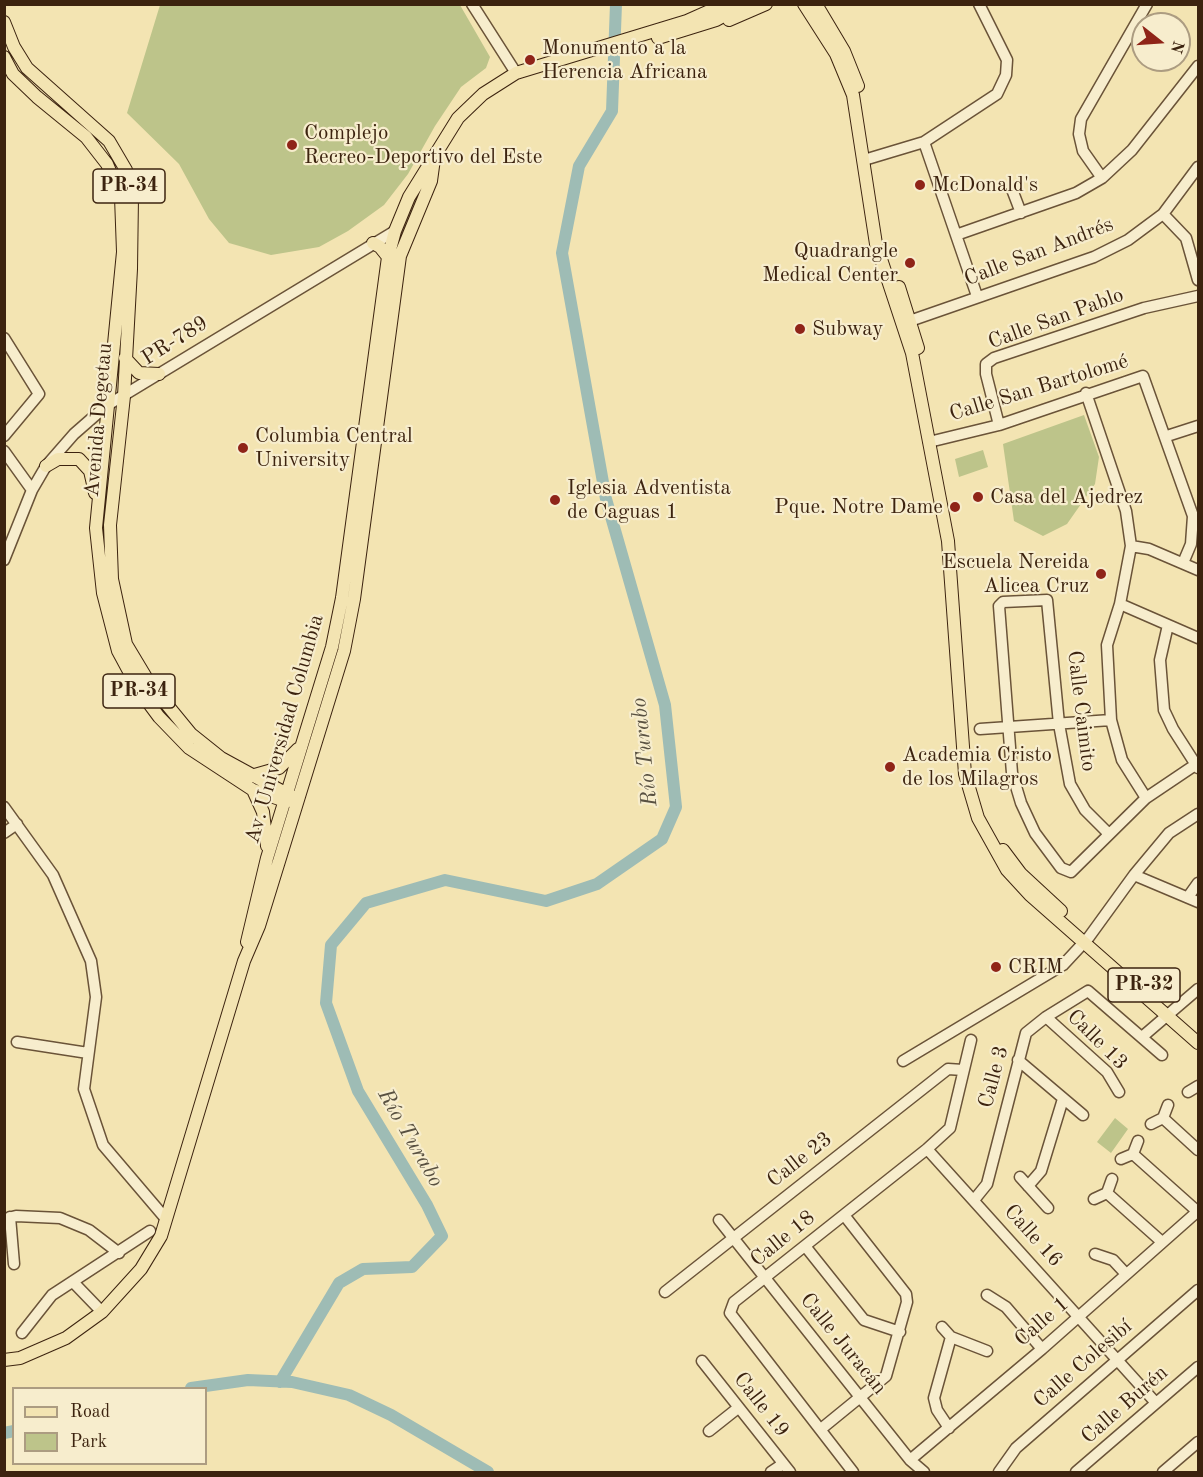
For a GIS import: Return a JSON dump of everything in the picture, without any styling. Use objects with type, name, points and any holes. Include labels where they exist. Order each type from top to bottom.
[{"type":"main road","name":"Av. Universidad Columbia","points":[[4,1360],[20,1358],[66,1338],[102,1312],[141,1269],[160,1236],[166,1219],[244,961],[260,926],[344,651],[354,599],[388,257],[395,231],[421,175],[434,159],[458,118],[483,94],[516,73],[687,21],[725,4]]},
{"type":"main road","name":"Av. Universidad Columbia","points":[[636,37],[651,40],[716,20],[745,4]]},
{"type":"main road","points":[[716,20],[729,20],[766,4]]},
{"type":"main road","points":[[794,4],[809,7]]},
{"type":"main road","name":"PR-32","points":[[809,7],[852,68],[859,88],[867,159],[883,239],[906,323],[921,358],[956,581],[971,782],[983,813],[1006,855],[1021,874],[1087,940],[1170,1013],[1198,1034]]},
{"type":"main road","name":"Avenida Degetau","points":[[4,21],[14,47],[27,68],[102,133],[126,170],[132,197],[124,396],[110,525],[112,579],[126,644],[171,712],[214,752],[287,798]]},
{"type":"main road","name":"Avenida Degetau","points":[[4,57],[13,74],[86,137],[107,164],[121,197],[123,252],[106,406],[96,528],[103,593],[118,651],[138,690],[159,717],[189,748],[253,790],[287,798]]},
{"type":"main road","name":"Av. Universidad Columbia","points":[[244,961],[250,923],[267,858],[332,647],[391,321],[400,255],[431,181],[434,159]]},
{"type":"main road","points":[[391,321],[390,302],[398,245],[395,231],[405,223],[425,194]]},
{"type":"main road","points":[[373,243],[388,257]]},
{"type":"main road","points":[[125,358],[139,373],[159,374]]},
{"type":"main road","points":[[46,466],[72,457],[86,465],[94,481],[98,512]]},
{"type":"main road","points":[[272,885],[271,867],[287,815],[287,798],[298,781],[319,716],[329,700]]},
{"type":"main road","points":[[251,776],[279,768],[294,756],[304,741]]},
{"type":"main road","points":[[253,790],[263,812],[267,835],[267,858]]},
{"type":"main road","name":"PR-32","points":[[1170,1013],[1198,1043]]},
{"type":"street","points":[[472,4],[516,73]]},
{"type":"street","points":[[867,159],[924,142],[997,94],[1006,75],[1007,60],[979,4]]},
{"type":"street","points":[[1102,178],[1083,151],[1079,134],[1081,119],[1148,4]]},
{"type":"street","points":[[956,235],[1076,193],[1102,178],[1132,150],[1198,66]]},
{"type":"street","points":[[924,142],[977,296]]},
{"type":"street","name":"Calle San Andrés","points":[[906,323],[977,296],[1094,257],[1128,240],[1162,214],[1198,167]]},
{"type":"street","points":[[1013,192],[1021,213]]},
{"type":"street","points":[[1162,214],[1186,238],[1196,261],[1198,280]]},
{"type":"street","name":"PR-789","points":[[4,560],[32,490],[46,466],[74,434],[106,406],[395,231]]},
{"type":"street","name":"Calle San Pablo","points":[[999,425],[986,374],[986,364],[994,358],[1144,308],[1198,296]]},
{"type":"street","points":[[4,338],[39,394],[4,436]]},
{"type":"street","name":"Calle San Bartolomé","points":[[933,441],[999,425],[1086,393],[1143,376],[1167,436],[1193,516],[1191,544],[1183,563]]},
{"type":"street","points":[[1086,393],[1126,511],[1131,546],[1120,604],[1107,645],[1111,720],[1122,760],[1146,798]]},
{"type":"street","points":[[1167,436],[1198,426]]},
{"type":"street","points":[[4,451],[32,490]]},
{"type":"street","points":[[1131,546],[1149,549],[1198,570]]},
{"type":"street","name":"Calle Caimito","points":[[1006,727],[999,606],[1003,602],[1047,600],[1059,724],[1070,784],[1085,810],[1108,833]]},
{"type":"street","points":[[1120,604],[1198,638]]},
{"type":"street","points":[[1006,727],[1012,772],[1021,803],[1035,833],[1061,868],[1071,872],[1146,798],[1198,765],[1173,729],[1164,710],[1160,660],[1168,625]]},
{"type":"street","points":[[980,729],[1111,720]]},
{"type":"street","points":[[4,807],[53,874],[91,962],[96,997],[84,1089],[103,1145],[166,1219]]},
{"type":"street","points":[[903,1061],[1042,981],[1064,965],[1087,940],[1134,875],[1169,834],[1198,814]]},
{"type":"street","points":[[4,833],[17,824]]},
{"type":"street","points":[[1134,875],[1193,900],[1198,883]]},
{"type":"street","name":"Calle 3","points":[[974,1200],[987,1184],[1026,1033],[1046,1017],[1088,991],[1142,1037]]},
{"type":"street","points":[[1162,1055],[1142,1037],[1198,991]]},
{"type":"street","name":"Calle 13","points":[[1046,1017],[1107,1072],[1119,1092]]},
{"type":"street","name":"Calle 18","points":[[853,1473],[730,1313],[734,1302],[927,1149],[950,1128],[971,1040]]},
{"type":"street","points":[[17,1042],[88,1053]]},
{"type":"street","points":[[1018,1060],[1083,1115]]},
{"type":"street","name":"Calle 23","points":[[665,1292],[948,1069],[963,1070]]},
{"type":"street","points":[[1048,1208],[1024,1181],[1041,1171],[1063,1099]]},
{"type":"street","points":[[1151,1124],[1162,1118],[1168,1105]]},
{"type":"street","points":[[1162,1118],[1198,1150]]},
{"type":"street","points":[[1121,1159],[1133,1154],[1138,1141]]},
{"type":"street","name":"Calle 16","points":[[927,1149],[1156,1403]]},
{"type":"street","points":[[1133,1154],[1198,1211]]},
{"type":"street","points":[[1094,1199],[1107,1193],[1112,1179]]},
{"type":"street","points":[[1107,1193],[1162,1242]]},
{"type":"street","name":"Calle 1","points":[[910,1460],[1042,1349],[1198,1211]]},
{"type":"street","points":[[821,1430],[886,1376],[907,1302],[906,1294],[844,1215]]},
{"type":"street","points":[[14,1264],[7,1218],[60,1218],[89,1230],[119,1253]]},
{"type":"street","name":"Calle Juracán","points":[[719,1220],[910,1460],[924,1473]]},
{"type":"street","points":[[22,1333],[51,1295],[74,1283],[150,1231]]},
{"type":"street","points":[[805,1246],[864,1320],[900,1332]]},
{"type":"street","points":[[1095,1254],[1113,1260],[1126,1274]]},
{"type":"street","points":[[74,1283],[102,1312]]},
{"type":"street","name":"Calle Colesibí","points":[[999,1473],[1016,1448],[1198,1290]]},
{"type":"street","points":[[987,1295],[1006,1307],[1042,1349]]},
{"type":"street","points":[[942,1327],[951,1337],[987,1351]]},
{"type":"street","points":[[949,1428],[936,1410],[934,1398],[951,1337]]},
{"type":"street","name":"Calle 19","points":[[702,1361],[787,1468]]},
{"type":"street","name":"Calle Burén","points":[[1076,1473],[1198,1367]]},
{"type":"street","points":[[709,1431],[738,1407]]},
{"type":"street","points":[[1163,1473],[1198,1442]]},
{"type":"street","points":[[771,1473],[787,1468]]},
{"type":"green space","name":"Complejo Recreo-Deportivo del Este","points":[[160,5],[460,5],[490,57],[486,68],[461,87],[435,126],[408,174],[384,205],[348,231],[319,247],[271,255],[229,243],[209,219],[179,164],[127,113]]},
{"type":"green space","points":[[1084,415],[1099,457],[1095,484],[1067,524],[1043,536],[1014,521],[1003,444]]},
{"type":"green space","points":[[983,450],[988,467],[959,477],[955,459]]},
{"type":"green space","points":[[1115,1118],[1128,1129],[1111,1153],[1097,1142]]},
{"type":"waterway","name":"Río Turabo","points":[[280,1382],[339,1283],[363,1269],[412,1267],[442,1236],[427,1205],[358,1091],[326,1003],[331,945],[366,903],[445,880],[546,901],[597,884],[662,839],[676,807],[665,705],[606,499],[562,253],[579,166],[612,111],[616,4]]},
{"type":"waterway","points":[[198,1387],[248,1380],[292,1382],[349,1395],[391,1415],[488,1472]]},
{"type":"waterway","points":[[4,1433],[12,1431]]},
{"type":"place","name":"Monumento a la Herencia Africana","points":[[530,60]]},
{"type":"place","name":"Complejo Recreo-Deportivo del Este","points":[[292,145]]},
{"type":"place","name":"McDonald's","points":[[920,185]]},
{"type":"place","name":"Quadrangle Medical Center","points":[[910,263]]},
{"type":"place","name":"Subway","points":[[800,329]]},
{"type":"place","name":"Columbia Central University","points":[[243,448]]},
{"type":"place","name":"Casa del Ajedrez","points":[[978,497]]},
{"type":"place","name":"Iglesia Adventista de Caguas 1","points":[[555,500]]},
{"type":"place","name":"Pque. Notre Dame","points":[[955,507]]},
{"type":"place","name":"Escuela Nereida Alicea Cruz","points":[[1101,574]]},
{"type":"place","name":"Academia Cristo de los Milagros","points":[[890,767]]},
{"type":"place","name":"CRIM","points":[[996,967]]}]
